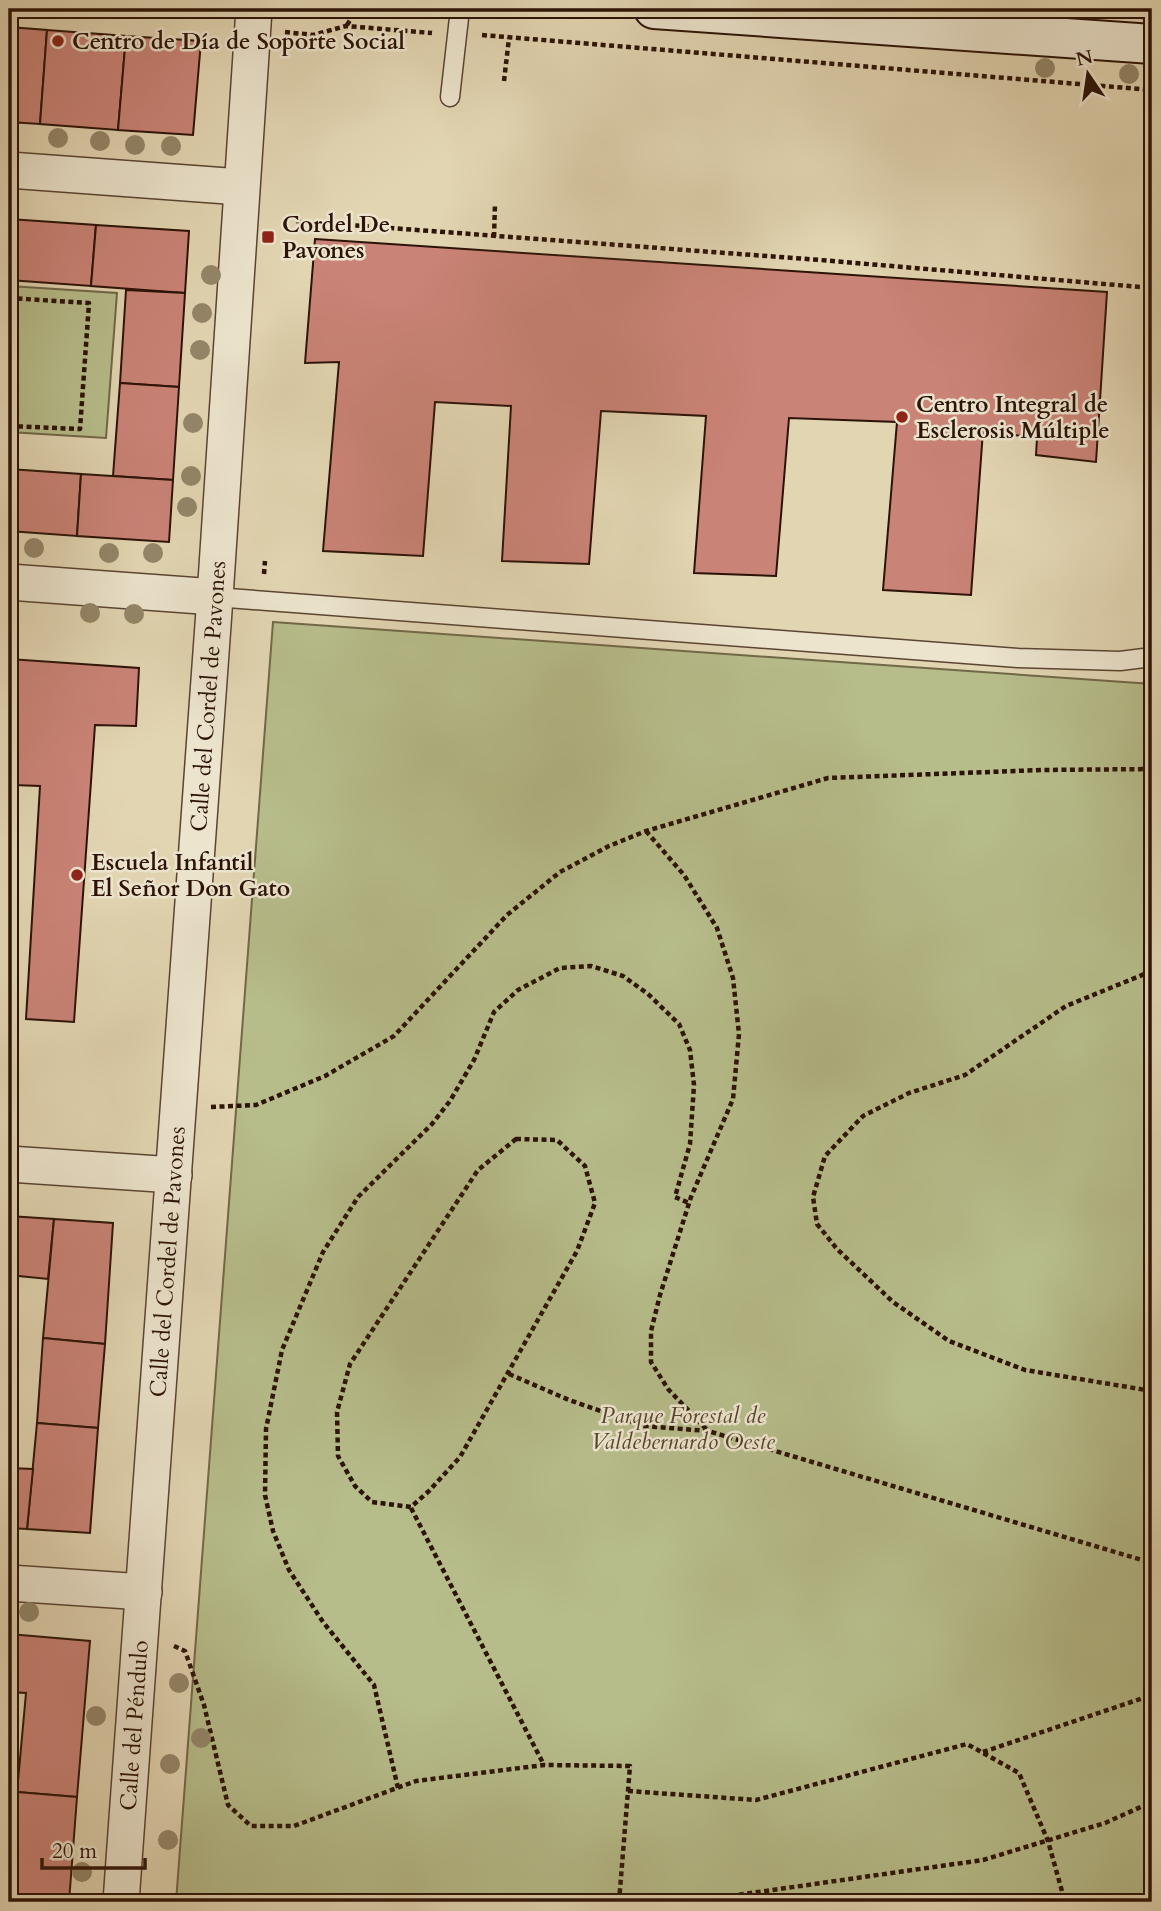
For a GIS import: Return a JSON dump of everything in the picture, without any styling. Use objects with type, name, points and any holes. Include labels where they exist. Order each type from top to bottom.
[{"type":"street","points":[[654,9],[1152,44]]},
{"type":"street","name":"Calle del Cordel de Pavones","points":[[144,1592],[215,597],[241,187],[266,20]]},
{"type":"street","points":[[9,170],[241,187]]},
{"type":"street","points":[[9,582],[215,597]]},
{"type":"street","points":[[9,1164],[174,1175]]},
{"type":"street","points":[[9,1583],[144,1592]]},
{"type":"street","name":"Calle del Péndulo","points":[[121,1902],[144,1592]]},
{"type":"lane","points":[[450,97],[460,9]]},
{"type":"lane","points":[[215,597],[1018,658],[1120,662],[1152,657]]},
{"type":"path","points":[[346,26],[355,14]]},
{"type":"path","points":[[266,20],[313,35],[346,26],[457,33],[1152,90]]},
{"type":"path","points":[[504,81],[509,38]]},
{"type":"path","points":[[494,237],[495,204]]},
{"type":"path","points":[[296,221],[1152,288]]},
{"type":"path","points":[[9,298],[89,303],[80,429],[9,426]]},
{"type":"path","points":[[264,576],[265,561]]},
{"type":"path","points":[[179,1108],[256,1105],[326,1076],[394,1036],[507,915],[560,872],[609,846],[646,831],[828,778],[1152,769]]},
{"type":"path","points":[[646,831],[684,875],[717,928],[733,978],[739,1034],[733,1099],[689,1203],[651,1331],[651,1362],[668,1388],[708,1431]]},
{"type":"path","points":[[398,1788],[374,1685],[323,1622],[289,1570],[273,1531],[265,1495],[266,1429],[282,1350],[323,1252],[358,1197],[432,1124],[450,1101],[474,1060],[494,1012],[518,990],[560,968],[592,966],[623,976],[648,994],[679,1024],[690,1049],[694,1085],[690,1144],[675,1197],[689,1203]]},
{"type":"path","points":[[1152,971],[1066,1006],[965,1076],[909,1093],[863,1116],[825,1156],[813,1197],[817,1224],[837,1249],[893,1302],[948,1341],[1025,1370],[1152,1391]]},
{"type":"path","points":[[516,1139],[557,1140],[584,1166],[594,1203],[578,1251],[460,1457],[429,1492],[411,1507],[373,1502],[355,1486],[338,1456],[337,1412],[350,1364],[478,1170],[516,1139]]},
{"type":"path","points":[[509,1374],[569,1400],[644,1426],[708,1431],[1152,1563]]},
{"type":"path","points":[[411,1507],[544,1765]]},
{"type":"path","points":[[141,1633],[185,1651],[204,1704],[228,1805],[251,1826],[294,1826],[416,1781],[544,1765],[629,1766],[619,1902]]},
{"type":"path","points":[[983,1753],[1152,1695]]},
{"type":"path","points":[[628,1791],[756,1800],[967,1744],[1019,1773],[1048,1841],[1065,1902]]},
{"type":"path","points":[[697,1902],[723,1896],[983,1860],[1105,1823],[1152,1802]]},
{"type":"green space","points":[[1014,9],[1152,9],[1152,19]]},
{"type":"green space","points":[[9,286],[117,293],[106,438],[9,432]]},
{"type":"green space","name":"Parque Forestal de Valdebernardo Oeste","points":[[273,622],[1152,684],[1152,1902],[176,1902]]},
{"type":"building","points":[[9,27],[47,30],[40,124],[9,122]]},
{"type":"building","points":[[47,30],[126,36],[118,130],[40,124]]},
{"type":"building","points":[[126,36],[201,41],[193,135],[118,130]]},
{"type":"building","points":[[9,219],[96,225],[91,286],[9,280]]},
{"type":"building","points":[[96,225],[189,231],[185,293],[91,286]]},
{"type":"building","name":"Centro Integral de Esclerosis Múltiple","points":[[315,239],[1107,292],[1096,462],[1036,455],[1037,438],[983,431],[971,595],[883,590],[897,422],[789,418],[776,576],[694,573],[706,416],[601,411],[589,564],[502,561],[511,406],[435,402],[423,556],[323,551],[339,362],[305,363]]},
{"type":"building","points":[[126,290],[185,293],[179,387],[120,383]]},
{"type":"building","points":[[120,383],[179,387],[173,480],[113,476]]},
{"type":"building","points":[[9,469],[81,474],[77,536],[9,531]]},
{"type":"building","points":[[81,474],[173,480],[169,542],[77,536]]},
{"type":"building","points":[[9,659],[139,668],[136,726],[95,725],[74,1022],[26,1019],[40,786],[13,785],[9,856]]},
{"type":"building","points":[[9,1216],[54,1219],[48,1279],[9,1275]]},
{"type":"building","points":[[54,1219],[113,1223],[105,1344],[43,1338]]},
{"type":"building","points":[[43,1338],[105,1344],[98,1428],[37,1423]]},
{"type":"building","points":[[37,1423],[98,1428],[90,1533],[27,1529]]},
{"type":"building","points":[[9,1468],[33,1469],[27,1529],[9,1528]]},
{"type":"building","points":[[9,1634],[90,1641],[77,1797],[17,1792],[26,1693],[9,1692]]},
{"type":"building","points":[[17,1792],[77,1797],[69,1902],[9,1902]]},
{"type":"place","name":"Centro de Día de Soporte Social","points":[[58,41]]},
{"type":"place","name":"Cordel De Pavones","points":[[268,237]]},
{"type":"place","name":"Centro Integral de Esclerosis Múltiple","points":[[902,417]]},
{"type":"place","name":"Escuela Infantil El Señor Don Gato","points":[[77,875]]}]
